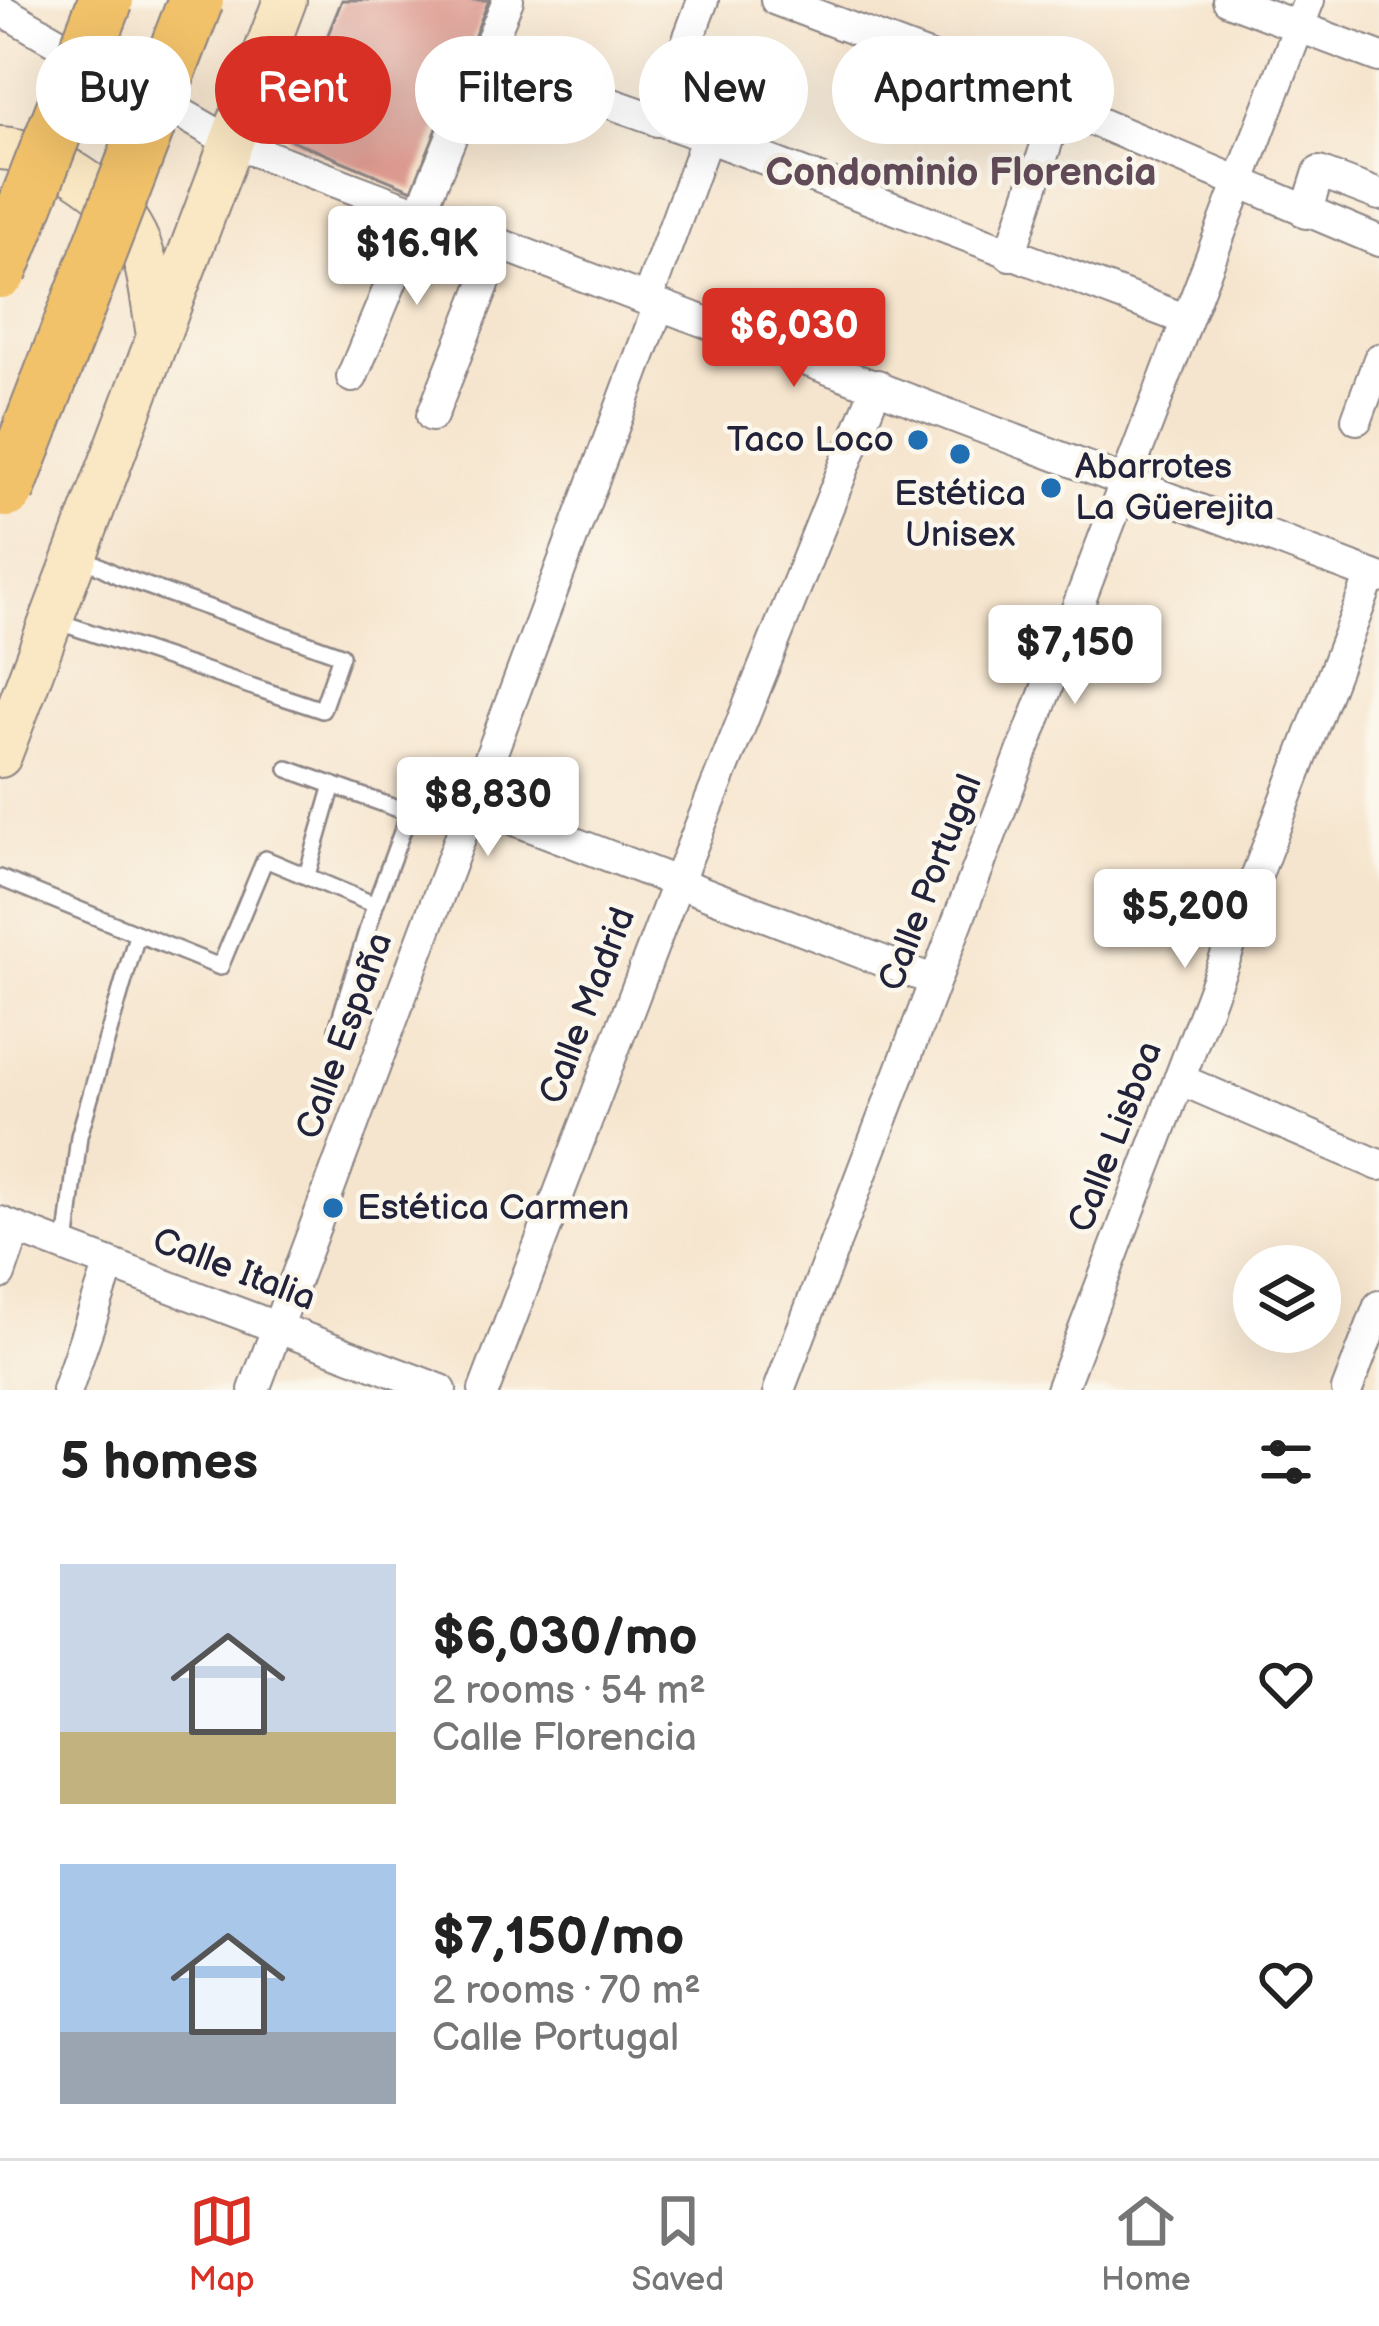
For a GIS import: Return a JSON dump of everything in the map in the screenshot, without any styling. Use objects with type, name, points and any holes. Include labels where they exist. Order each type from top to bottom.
[{"type":"highway","points":[[0,271],[106,0]]},
{"type":"highway","points":[[7,490],[196,0]]},
{"type":"main road","points":[[271,36],[285,0]]},
{"type":"main road","points":[[0,756],[230,144]]},
{"type":"main road","points":[[0,148],[32,150],[84,181],[134,232],[159,336]]},
{"type":"street","points":[[493,36],[508,0]]},
{"type":"street","points":[[689,36],[703,0]]},
{"type":"street","points":[[776,0],[872,36]]},
{"type":"street","points":[[1228,0],[1304,13],[1379,57]]},
{"type":"street","points":[[0,9],[215,133]]},
{"type":"street","name":"Calle Portugal","points":[[779,1390],[1304,13]]},
{"type":"street","points":[[1114,130],[1379,241]]},
{"type":"street","points":[[236,144],[1375,577]]},
{"type":"street","points":[[352,377],[449,144]]},
{"type":"street","name":"Calle España","points":[[254,1390],[473,804],[653,303],[705,144]]},
{"type":"street","points":[[725,144],[1186,320]]},
{"type":"street","points":[[1010,255],[1047,144]]},
{"type":"street","points":[[1306,213],[1319,172],[1379,195]]},
{"type":"street","points":[[432,416],[500,244]]},
{"type":"street","points":[[1357,419],[1379,358]]},
{"type":"street","name":"Calle Madrid","points":[[484,1390],[676,886],[877,385]]},
{"type":"street","name":"Calle Lisboa","points":[[1061,1390],[1375,577]]},
{"type":"street","points":[[473,804],[676,886],[935,981]]},
{"type":"street","points":[[1180,1079],[1379,1165]]},
{"type":"street","points":[[0,1274],[8,1225]]},
{"type":"street","name":"Calle Italia","points":[[8,1225],[441,1390]]},
{"type":"street","points":[[67,1390],[110,1264]]},
{"type":"street","points":[[1347,1390],[1379,1306]]},
{"type":"lane","points":[[51,620],[322,710],[341,655],[119,576],[76,554]]},
{"type":"lane","points":[[288,769],[409,813],[337,1029]]},
{"type":"lane","points":[[307,875],[333,785]]},
{"type":"lane","points":[[0,878],[220,967],[265,860],[375,904]]},
{"type":"lane","points":[[66,1247],[79,1136],[137,935]]},
{"type":"building","points":[[342,0],[489,0],[474,36],[415,36],[415,144],[431,144],[412,190],[301,144],[391,144],[391,36],[327,36]]},
{"type":"place","name":"Taco Loco","points":[[918,440]]},
{"type":"place","name":"Estética Unisex","points":[[960,454]]},
{"type":"place","name":"Abarrotes La Güerejita","points":[[1051,488]]},
{"type":"place","name":"Estética Carmen","points":[[333,1208]]},
{"type":"district","name":"Condominio Florencia","points":[[961,173]]}]
